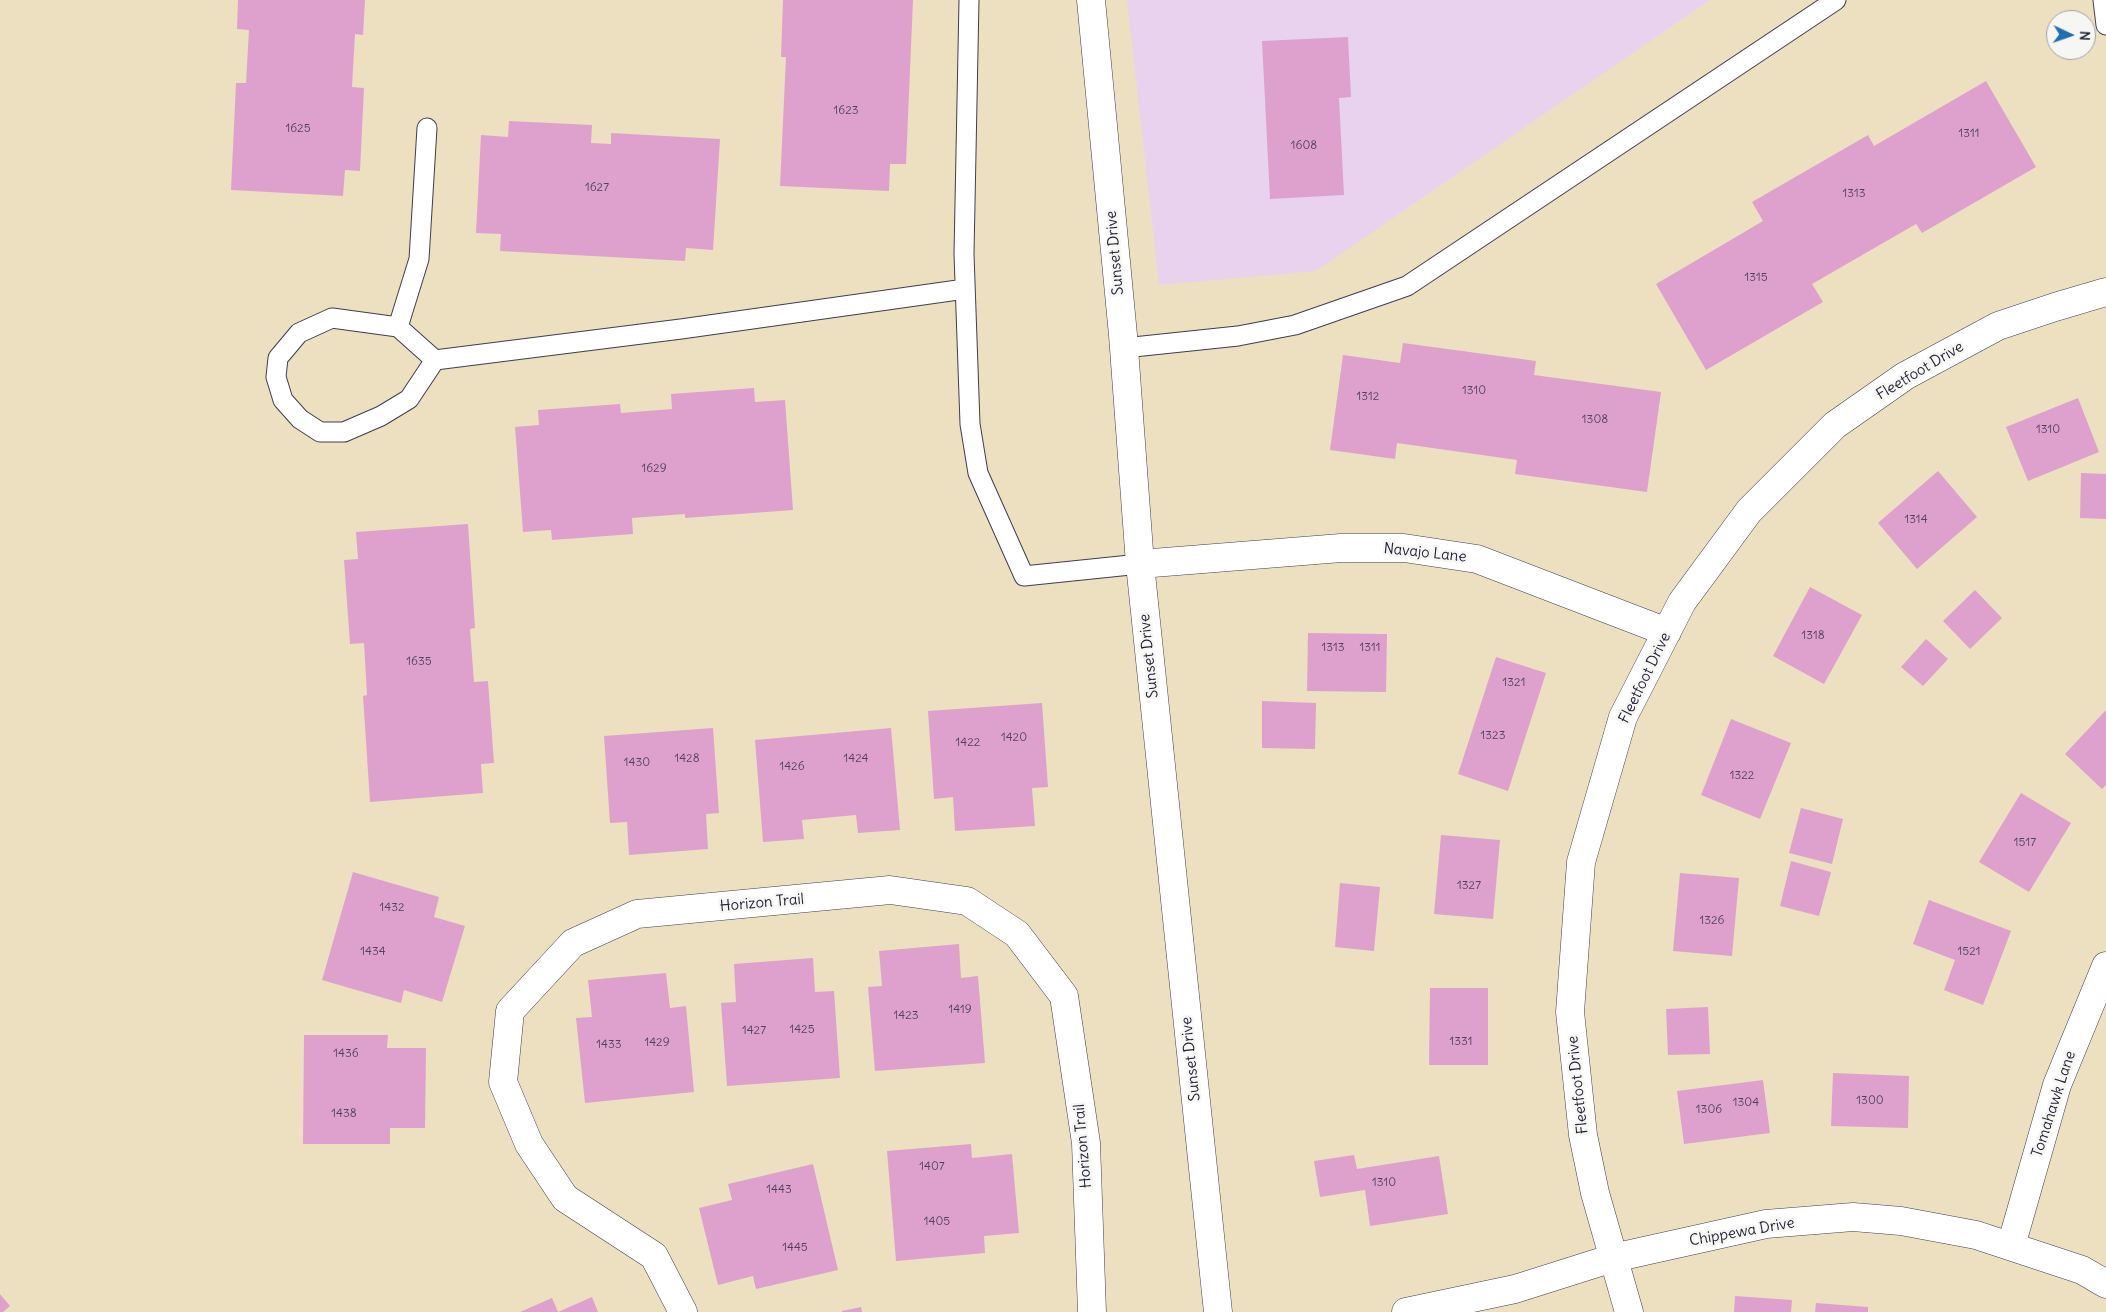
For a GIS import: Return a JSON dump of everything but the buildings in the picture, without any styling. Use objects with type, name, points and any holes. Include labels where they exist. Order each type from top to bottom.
[{"type":"street","name":"Sunset Drive","points":[[1091,0],[1124,348],[1140,564],[1218,1312]]},
{"type":"street","name":"Fleetfoot Drive","points":[[1629,1312],[1595,1192],[1583,1135],[1571,1021],[1578,885],[1581,862],[1623,717],[1682,602],[1749,511],[1835,425],[1905,376],[1998,326],[2106,292]]},
{"type":"street","name":"Navajo Lane","points":[[1140,564],[1341,548],[1404,548],[1478,559],[1667,632]]},
{"type":"street","name":"Horizon Trail","points":[[683,1312],[654,1256],[565,1198],[529,1144],[503,1082],[510,1011],[573,943],[637,914],[890,890],[967,901],[1018,934],[1064,996],[1086,1143],[1092,1312]]},
{"type":"street","name":"Tomahawk Lane","points":[[2011,1246],[2057,1085],[2106,966]]},
{"type":"street","name":"Chippewa Drive","points":[[1406,1312],[1515,1289],[1613,1258],[1766,1224],[1853,1217],[1901,1222],[1976,1235],[2082,1270],[2106,1284]]},
{"type":"lane","points":[[968,0],[964,254],[970,424],[978,473],[1024,576],[1140,564]]},
{"type":"lane","points":[[1124,348],[1238,336],[1295,325],[1407,286],[1836,0]]},
{"type":"lane","points":[[2103,0],[2106,25]]},
{"type":"lane","points":[[398,327],[418,260],[427,128]]},
{"type":"lane","points":[[435,360],[409,399],[381,416],[344,432],[320,432],[300,419],[283,400],[276,377],[278,358],[299,334],[332,318],[398,327],[435,360],[966,290]]},
{"type":"shaded area","points":[[1127,0],[1710,0],[1316,271],[1159,285]]}]
